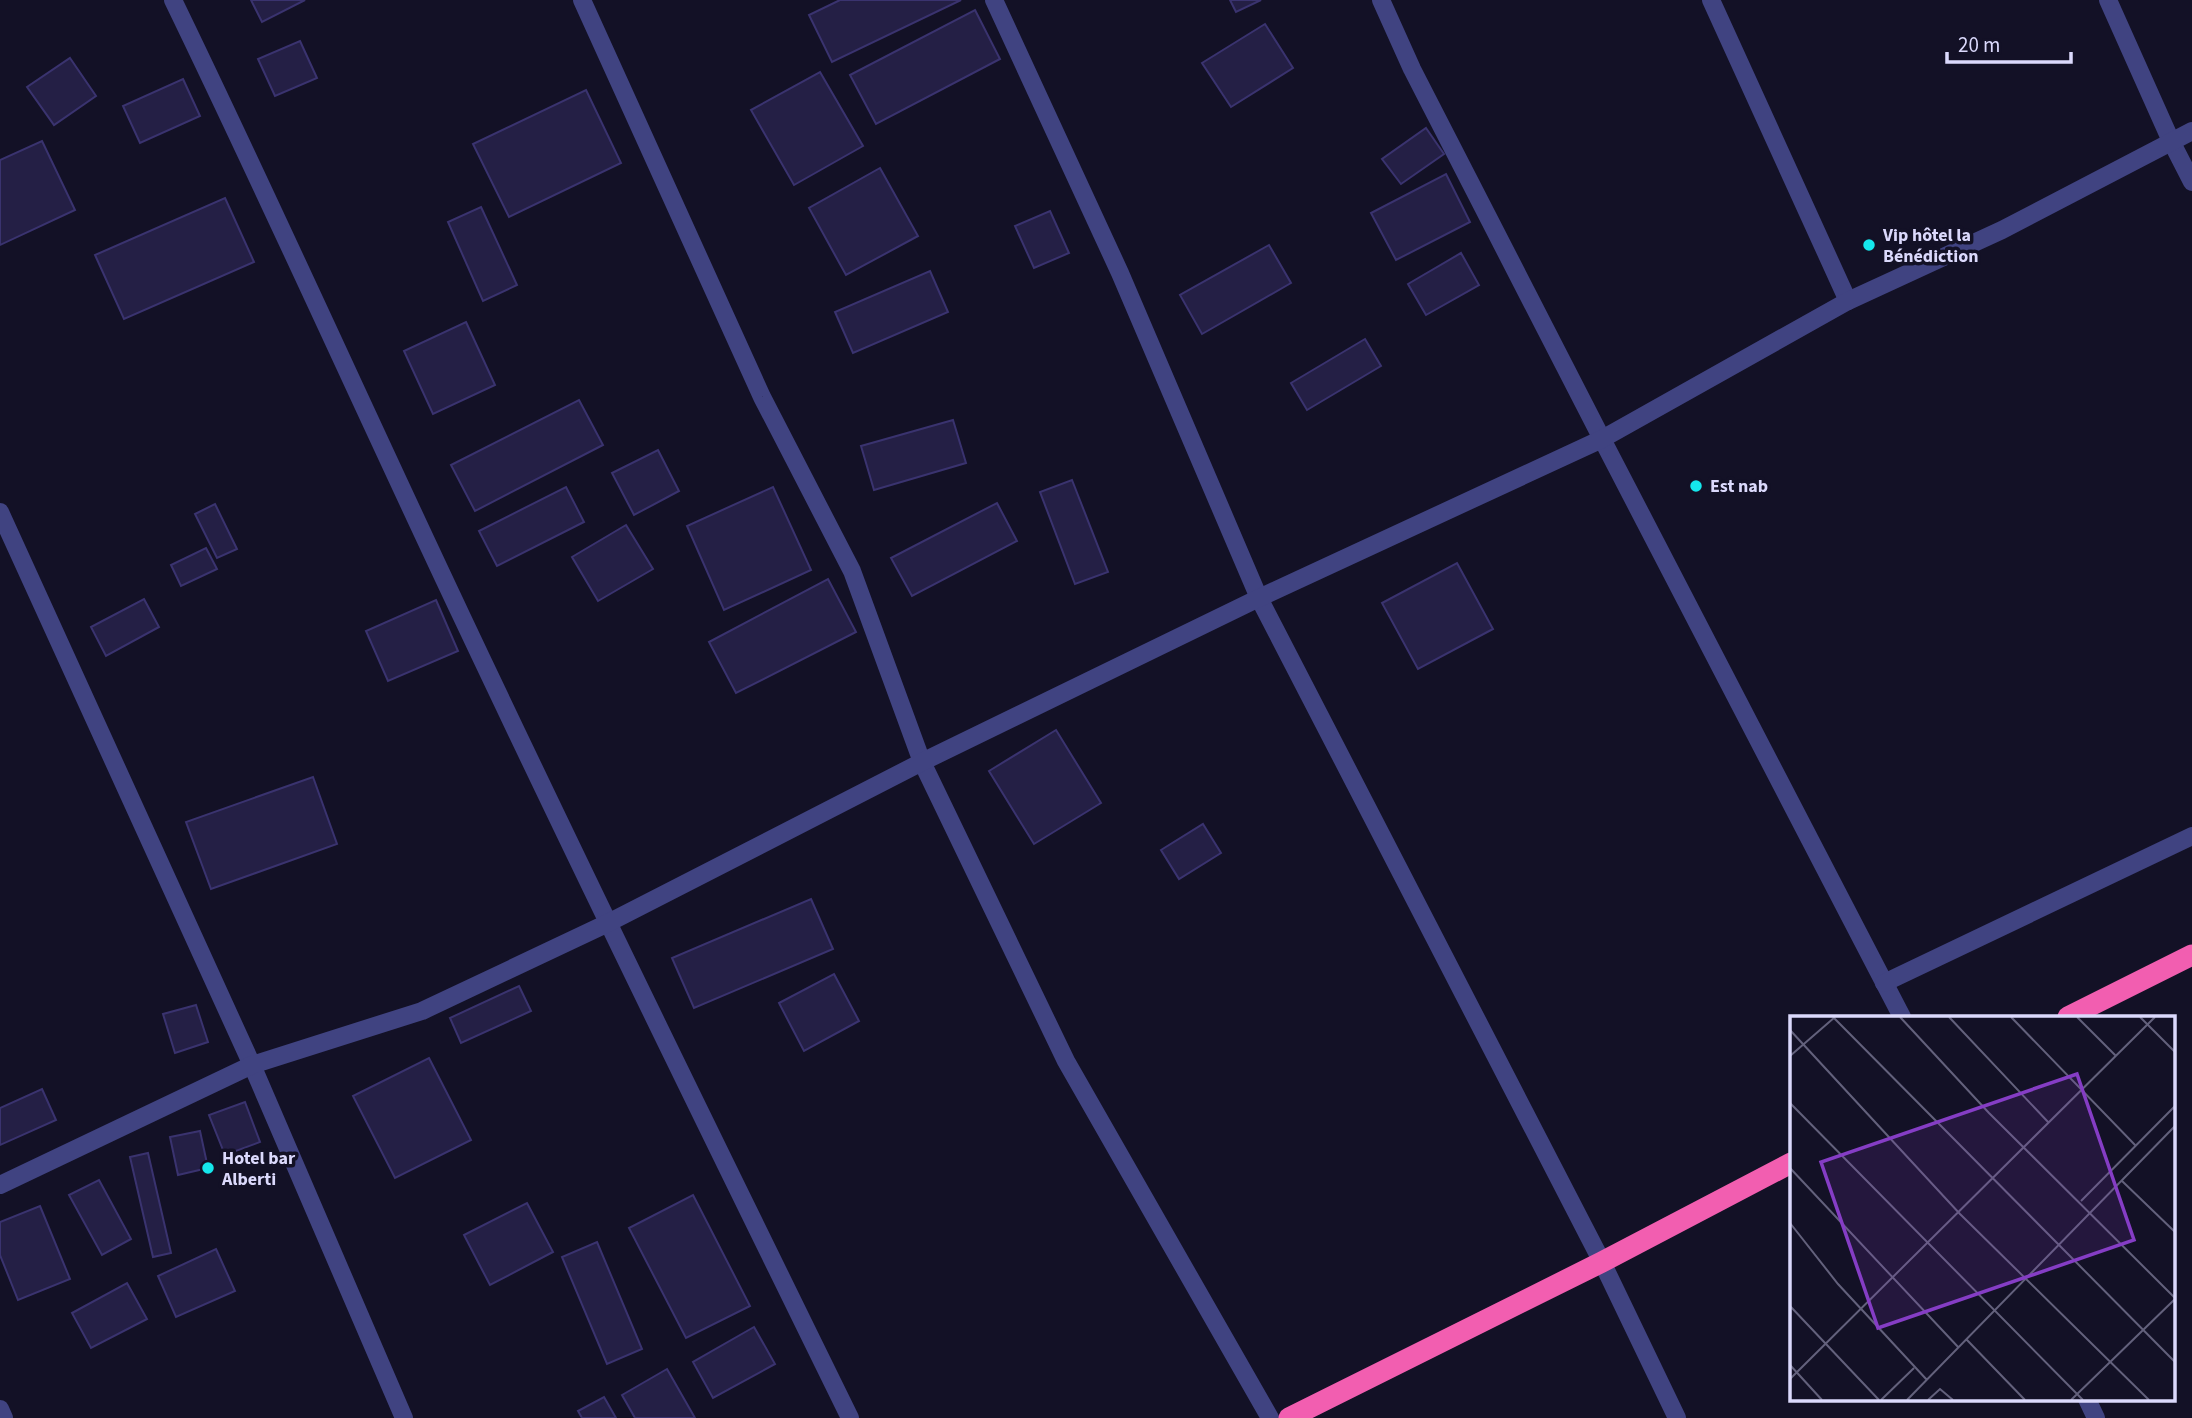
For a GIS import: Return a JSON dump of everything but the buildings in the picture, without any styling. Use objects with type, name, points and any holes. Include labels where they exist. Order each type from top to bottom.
[{"type":"highway","points":[[2070,1016],[2192,955]]},
{"type":"highway","points":[[1289,1418],[1601,1262],[1790,1164]]},
{"type":"street","points":[[173,0],[264,186],[459,612],[850,1418]]},
{"type":"street","points":[[582,0],[762,397],[852,571],[922,762],[1066,1060],[1270,1418]]},
{"type":"street","points":[[994,0],[1120,273],[1259,598],[1601,1262],[1677,1418]]},
{"type":"street","points":[[1381,0],[1412,69],[1901,1016]]},
{"type":"street","points":[[1711,0],[1847,301]]},
{"type":"street","points":[[2108,0],[2192,182]]},
{"type":"street","points":[[0,1185],[252,1065],[422,1011],[608,923],[922,762],[1259,598],[1602,439],[1847,301],[2002,230],[2192,131]]},
{"type":"street","points":[[0,512],[252,1065],[404,1418]]},
{"type":"street","points":[[1884,983],[2192,835]]},
{"type":"street","points":[[2087,1400],[2096,1418]]},
{"type":"street","points":[[0,1409],[4,1418]]},
{"type":"place","name":"Vip hôtel la Bénédiction","points":[[1869,245]]},
{"type":"place","name":"Est nab","points":[[1696,486]]},
{"type":"place","name":"Hotel bar Alberti","points":[[208,1168]]}]
